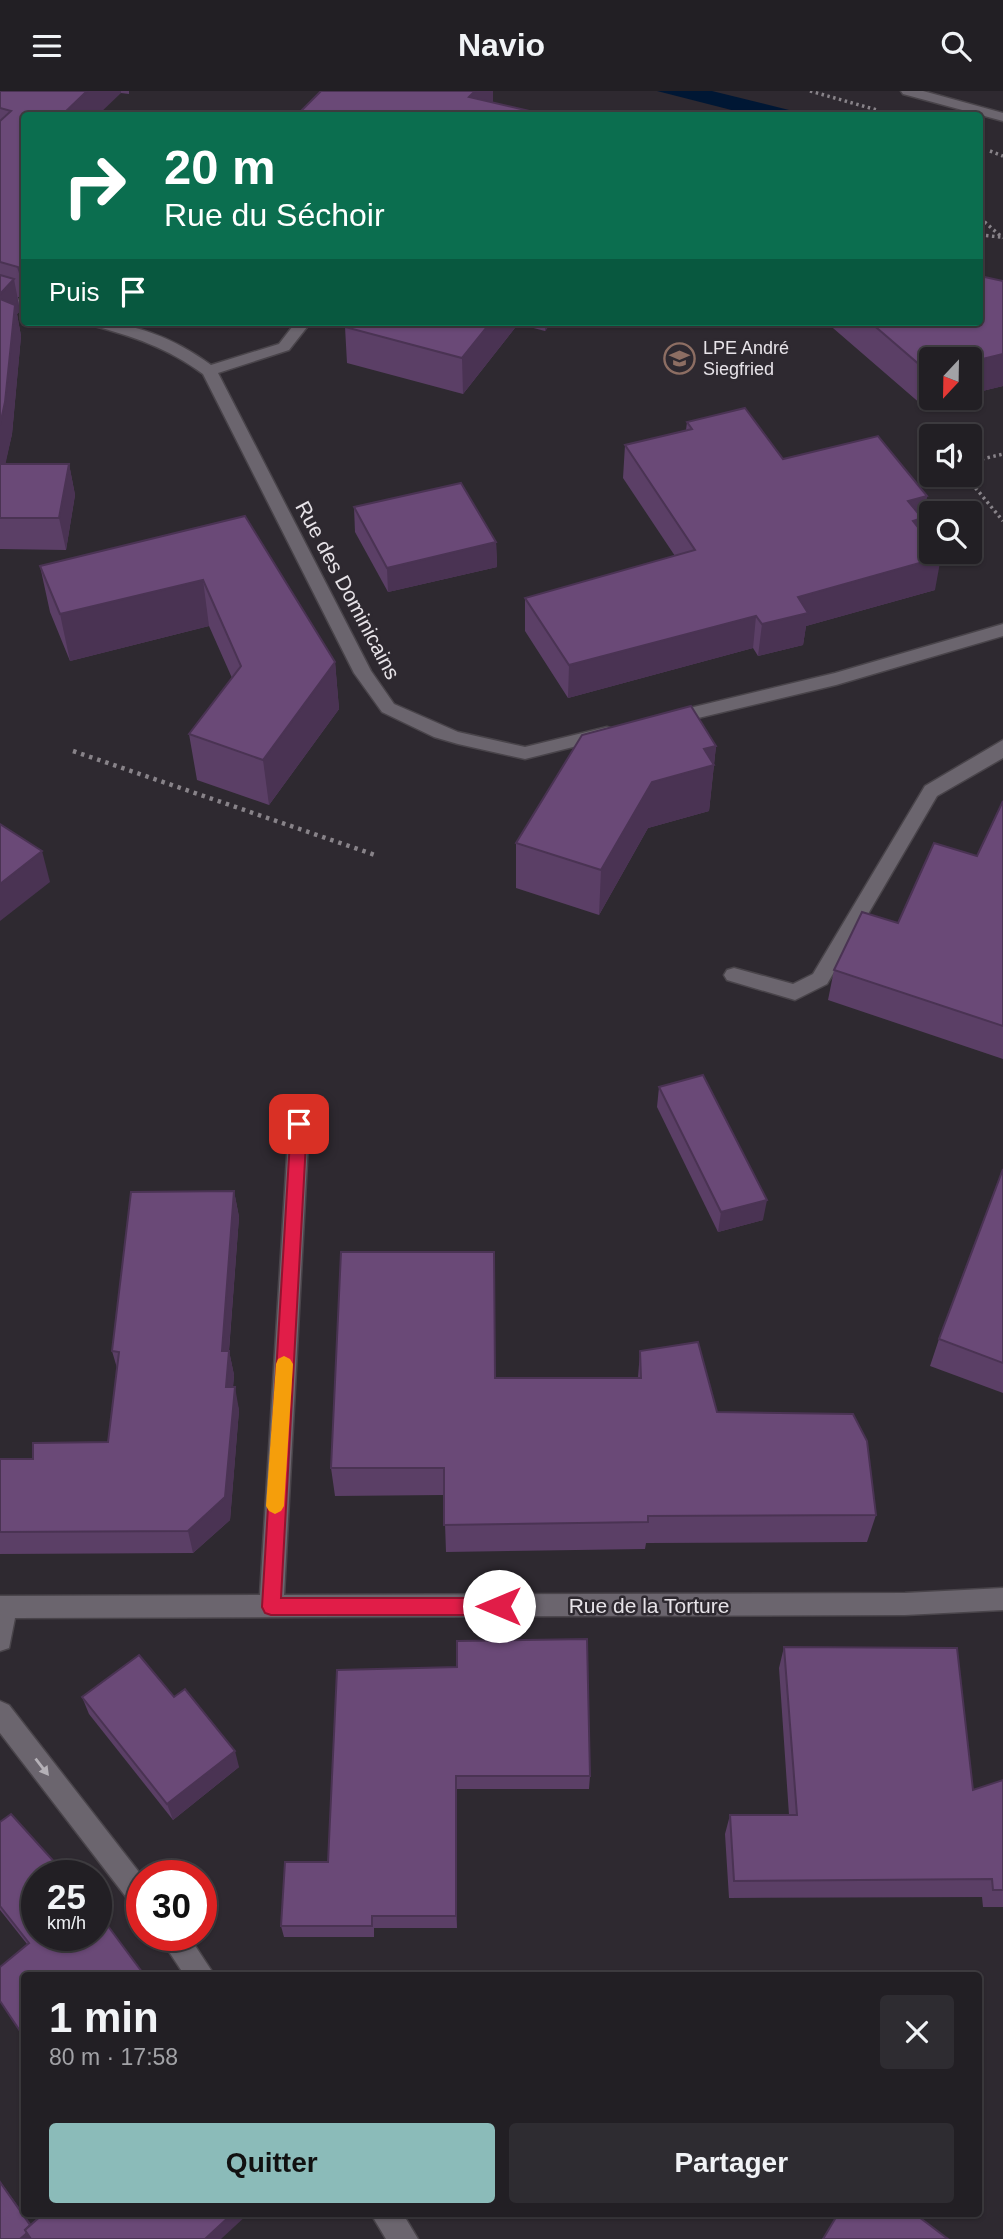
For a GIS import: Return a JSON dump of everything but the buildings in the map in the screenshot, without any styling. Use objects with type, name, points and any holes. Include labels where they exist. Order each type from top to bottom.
[{"type":"street","points":[[908,91],[1003,117]]},
{"type":"street","points":[[0,299],[21,304]]},
{"type":"street","name":"Rue des Dominicains","points":[[113,326],[143,333],[181,349],[209,371],[363,673],[388,708],[440,733],[525,753],[629,728]]},
{"type":"street","points":[[209,371],[284,347],[301,326]]},
{"type":"street","points":[[655,722],[836,679],[1003,630]]},
{"type":"street","points":[[734,975],[795,992],[820,979],[931,791],[1002,751],[1003,746]]},
{"type":"street","points":[[271,1607],[299,1124]]},
{"type":"street","name":"Rue de la Torture","points":[[2,1607],[905,1604],[1003,1599]]},
{"type":"street","points":[[0,1640],[2,1607]]},
{"type":"street","points":[[0,1713],[126,1876]]},
{"type":"street","points":[[183,1951],[199,1972]]},
{"type":"street","points":[[387,2217],[404,2239]]},
{"type":"path","points":[[810,91],[886,112]]},
{"type":"path","points":[[983,221],[1002,238]]},
{"type":"path","points":[[983,235],[1002,238]]},
{"type":"path","points":[[982,459],[1003,454]]},
{"type":"path","points":[[975,487],[1003,521]]},
{"type":"path","points":[[73,751],[378,856]]},
{"type":"water","points":[[657,91],[712,91],[797,112],[739,112]]},
{"type":"slow traffic","points":[[275,1506],[284,1364]]},
{"type":"place","name":"LPE André Siegfried","points":[[680,358]]},
{"type":"route","points":[[299,1124],[272,1549],[271,1607],[499,1606]]}]
